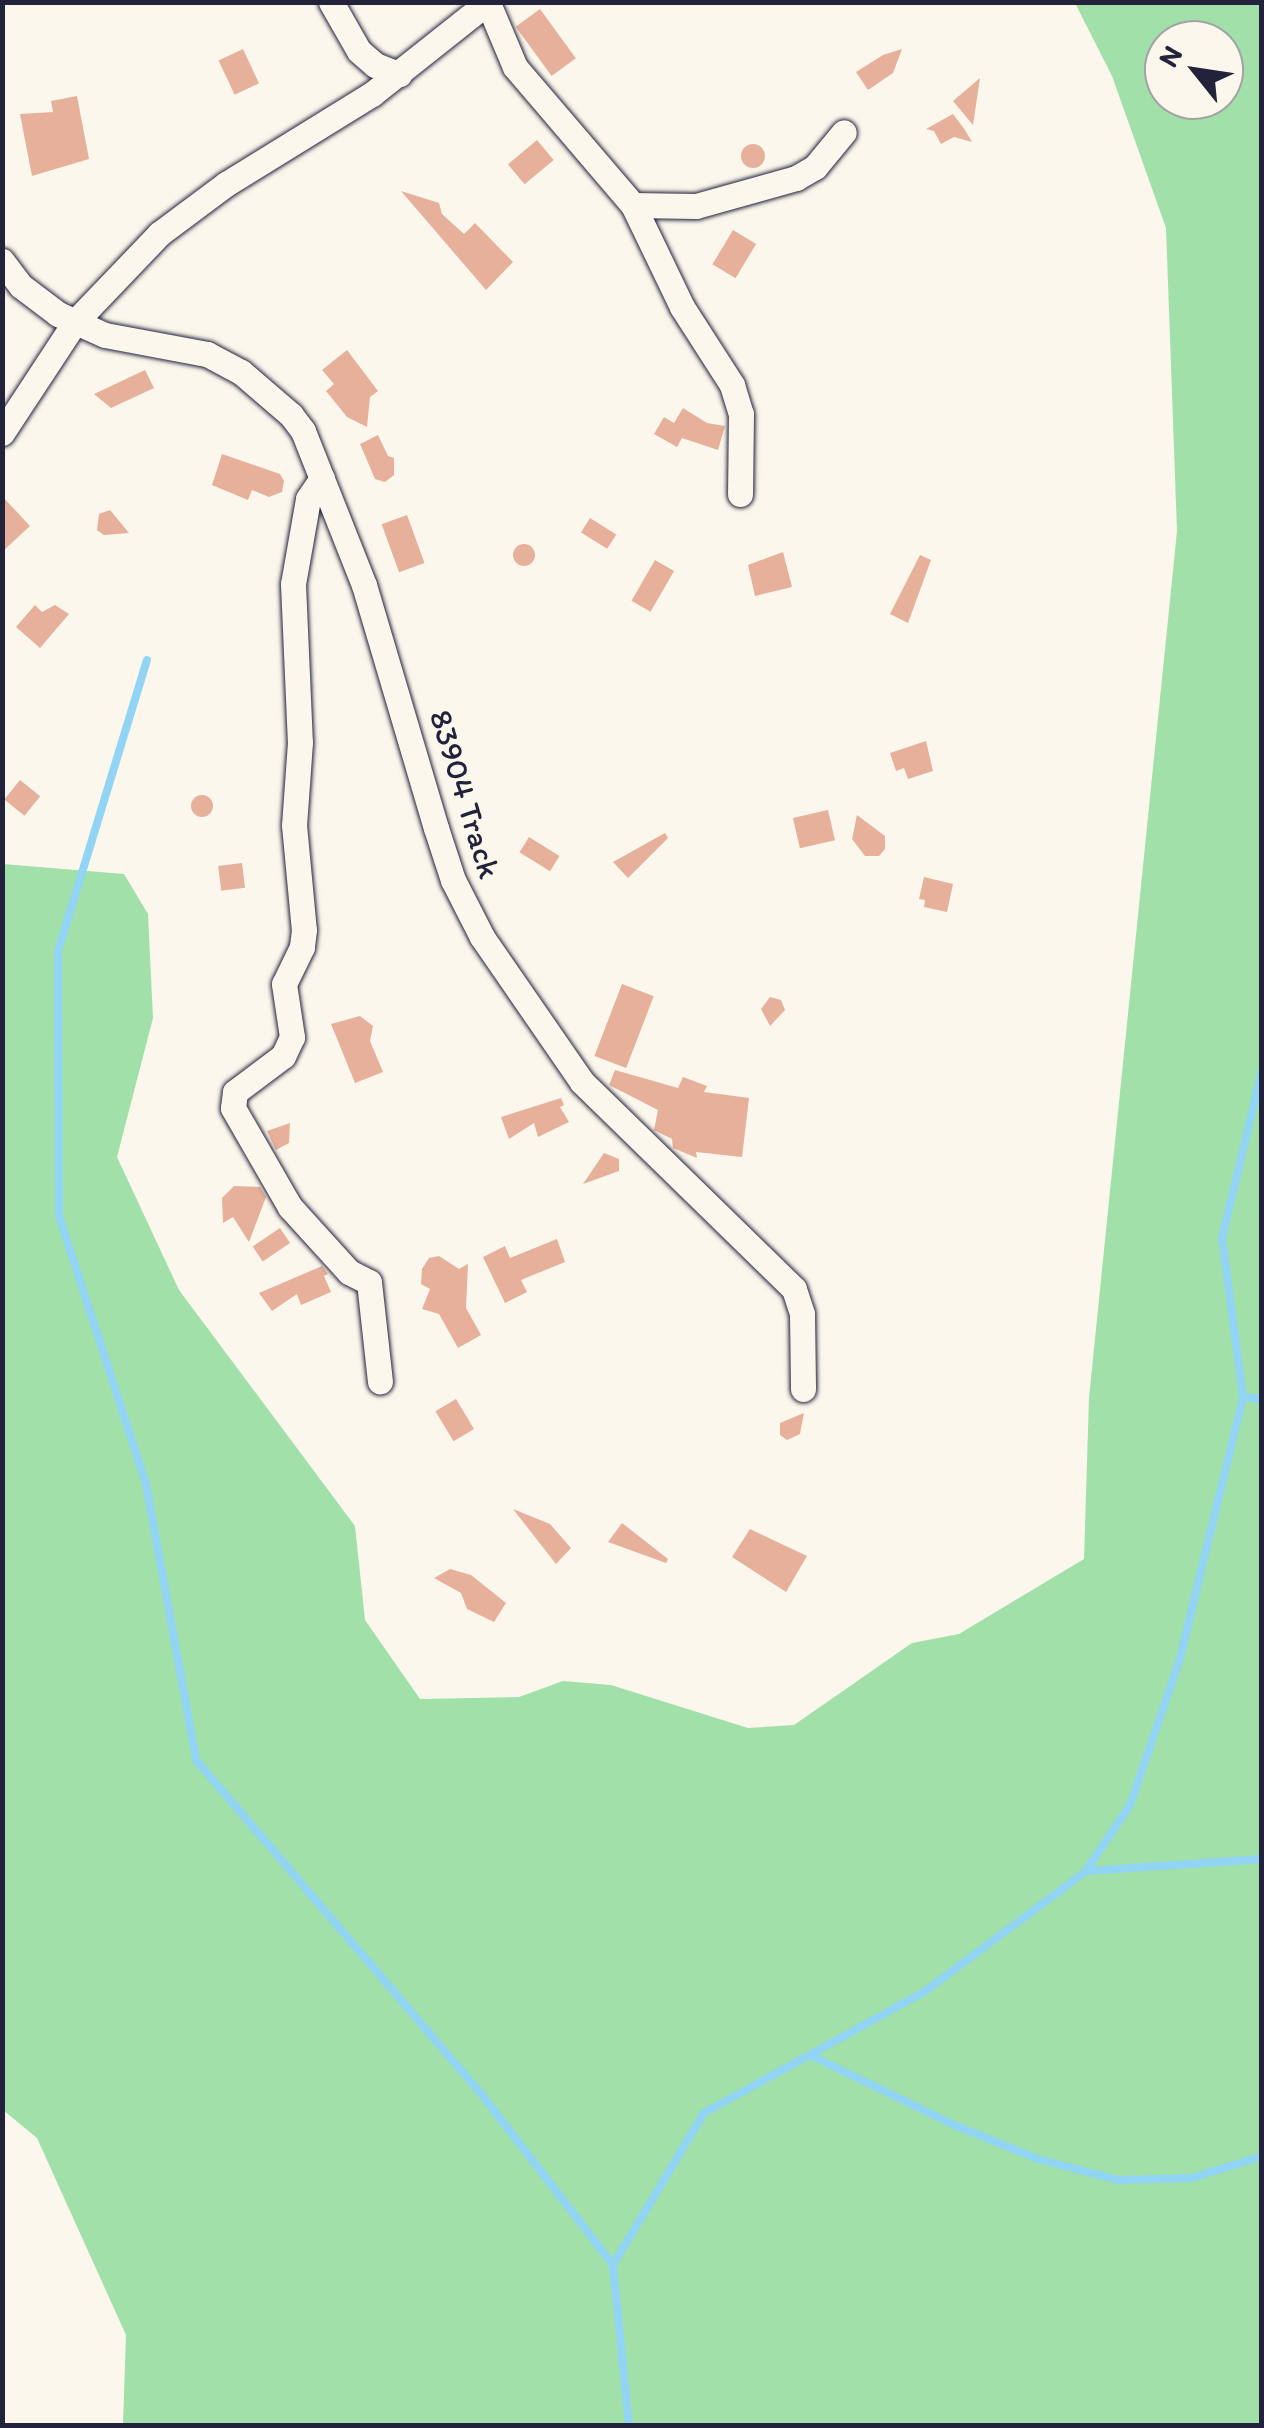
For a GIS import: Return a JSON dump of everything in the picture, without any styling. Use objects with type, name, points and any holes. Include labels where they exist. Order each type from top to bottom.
[{"type":"street","points":[[331,2],[359,51],[375,64],[399,74]]},
{"type":"street","points":[[2,433],[75,322],[159,234],[226,184],[399,74],[488,3],[515,67],[633,205],[682,307],[738,398],[740,494]]},
{"type":"street","points":[[633,205],[696,206],[796,178],[815,167],[844,132]]},
{"type":"street","name":"83904 Track","points":[[2,260],[21,286],[75,322],[105,335],[207,354],[240,372],[291,414],[322,478],[380,632],[454,880],[482,937],[582,1082],[794,1289],[803,1331],[803,1389]]},
{"type":"street","points":[[322,478],[308,499],[293,584],[300,742],[294,825],[304,930],[302,947],[284,984],[292,1037],[283,1056],[235,1092],[233,1108],[290,1207],[350,1272],[369,1282],[380,1382]]},
{"type":"green space","points":[[1075,3],[1261,3],[1261,2425],[123,2425],[126,2335],[37,2138],[3,2110],[3,864],[124,874],[148,914],[153,1018],[117,1157],[179,1290],[355,1526],[365,1620],[420,1699],[519,1697],[563,1681],[611,1685],[748,1728],[794,1725],[912,1643],[959,1634],[1084,1559],[1089,1398],[1177,531],[1166,228],[1112,76]]},
{"type":"building","points":[[540,9],[576,58],[552,76],[516,27]]},
{"type":"building","points":[[243,49],[259,83],[235,95],[219,60]]},
{"type":"building","points":[[902,49],[893,73],[868,90],[856,72],[883,55]]},
{"type":"building","points":[[980,78],[973,125],[953,101]]},
{"type":"building","points":[[77,96],[89,159],[32,176],[20,114],[53,112],[51,101]]},
{"type":"building","points":[[953,114],[972,142],[954,137],[941,144],[934,131],[926,129]]},
{"type":"building","points":[[537,140],[554,160],[525,184],[508,164]]},
{"type":"building","points":[[753,144],[765,156],[753,168],[741,156]]},
{"type":"building","points":[[401,191],[439,203],[442,214],[464,234],[475,223],[513,262],[486,290]]},
{"type":"building","points":[[733,230],[756,244],[736,278],[712,264]]},
{"type":"building","points":[[347,350],[378,391],[370,397],[367,427],[347,417],[326,391],[334,384],[322,370]]},
{"type":"building","points":[[145,370],[154,388],[111,408],[94,394]]},
{"type":"building","points":[[683,408],[707,423],[725,426],[718,450],[682,438],[677,447],[654,434],[664,417],[674,423]]},
{"type":"building","points":[[378,435],[388,456],[394,458],[394,475],[385,482],[375,479],[360,444]]},
{"type":"building","points":[[222,454],[280,474],[284,481],[282,492],[269,497],[252,490],[248,500],[212,485]]},
{"type":"building","points":[[2,496],[30,526],[2,552]]},
{"type":"building","points":[[110,510],[129,533],[104,535],[97,530],[99,514]]},
{"type":"building","points":[[407,515],[424,563],[399,572],[382,524]]},
{"type":"building","points":[[590,518],[616,534],[607,549],[581,532]]},
{"type":"building","points":[[524,544],[532,547],[532,563],[524,566],[516,563],[513,555],[516,547]]},
{"type":"building","points":[[783,552],[792,587],[755,596],[748,565]]},
{"type":"building","points":[[920,555],[931,560],[908,623],[890,614]]},
{"type":"building","points":[[655,560],[674,571],[651,612],[632,601]]},
{"type":"building","points":[[35,605],[42,612],[55,605],[69,614],[40,648],[16,627]]},
{"type":"building","points":[[926,741],[933,771],[908,779],[904,768],[896,771],[890,753]]},
{"type":"building","points":[[20,780],[40,796],[24,816],[4,799]]},
{"type":"building","points":[[202,795],[210,798],[210,814],[202,817],[194,814],[191,806],[194,798]]},
{"type":"building","points":[[828,810],[835,840],[800,848],[793,818]]},
{"type":"building","points":[[857,815],[885,836],[885,849],[879,856],[865,856],[852,839]]},
{"type":"building","points":[[665,833],[668,838],[628,878],[613,862]]},
{"type":"building","points":[[529,837],[560,856],[550,871],[519,852]]},
{"type":"building","points":[[242,863],[245,888],[221,891],[218,866]]},
{"type":"building","points":[[924,877],[953,884],[947,912],[924,907],[925,900],[919,899]]},
{"type":"building","points":[[622,984],[654,996],[626,1068],[594,1056]]},
{"type":"building","points":[[770,997],[781,1000],[785,1010],[770,1026],[761,1009]]},
{"type":"building","points":[[360,1016],[373,1026],[370,1041],[383,1072],[355,1083],[331,1024]]},
{"type":"building","points":[[615,1070],[678,1088],[683,1077],[707,1086],[704,1092],[749,1098],[742,1157],[696,1152],[697,1158],[673,1148],[672,1139],[654,1130],[658,1110],[609,1085]]},
{"type":"building","points":[[561,1098],[564,1105],[560,1107],[569,1122],[538,1137],[534,1123],[509,1139],[501,1117]]},
{"type":"building","points":[[290,1123],[289,1143],[276,1150],[267,1131]]},
{"type":"building","points":[[604,1153],[619,1159],[619,1171],[583,1184]]},
{"type":"building","points":[[234,1186],[260,1187],[266,1197],[249,1242],[233,1217],[223,1223],[222,1198]]},
{"type":"building","points":[[280,1228],[290,1243],[263,1261],[253,1246]]},
{"type":"building","points":[[557,1239],[565,1262],[521,1280],[527,1292],[505,1303],[483,1257],[505,1246],[510,1258]]},
{"type":"building","points":[[439,1256],[459,1269],[468,1264],[466,1308],[481,1335],[458,1348],[439,1314],[422,1309],[430,1289],[421,1284],[422,1269],[429,1258]]},
{"type":"building","points":[[322,1266],[328,1274],[324,1276],[331,1292],[301,1305],[297,1294],[272,1311],[259,1293]]},
{"type":"building","points":[[456,1399],[474,1429],[453,1441],[435,1411]]},
{"type":"building","points":[[804,1413],[800,1434],[787,1440],[780,1435],[780,1423]]},
{"type":"building","points":[[513,1509],[550,1524],[571,1548],[556,1564]]},
{"type":"building","points":[[622,1523],[668,1559],[666,1563],[608,1542]]},
{"type":"building","points":[[750,1529],[807,1556],[786,1592],[732,1557]]},
{"type":"building","points":[[450,1569],[471,1575],[506,1603],[494,1622],[467,1609],[461,1593],[434,1578]]},
{"type":"waterway","points":[[147,660],[58,951],[59,1216],[146,1484],[196,1760],[479,2091],[613,2265]]},
{"type":"waterway","points":[[629,2426],[613,2265],[704,2113],[924,1992],[1085,1872],[1130,1805],[1179,1662],[1243,1397],[1222,1238],[1262,1070]]},
{"type":"waterway","points":[[1243,1397],[1262,1399]]},
{"type":"waterway","points":[[1086,1871],[1262,1859]]},
{"type":"waterway","points":[[810,2055],[954,2125],[1038,2159],[1118,2180],[1192,2178],[1262,2156]]}]
